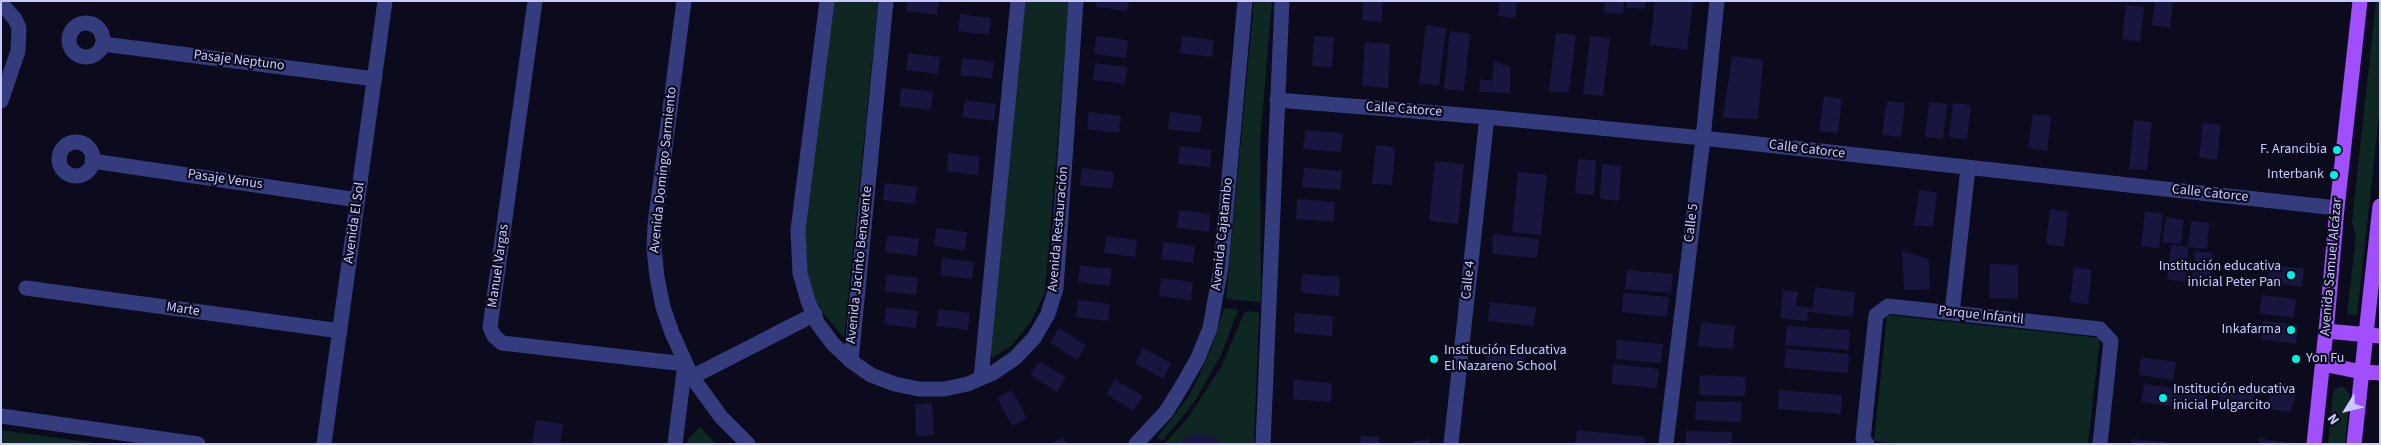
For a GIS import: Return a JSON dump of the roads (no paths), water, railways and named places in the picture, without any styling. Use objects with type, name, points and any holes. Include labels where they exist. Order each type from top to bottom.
[{"type":"main road","name":"Avenida Samuel Alcázar","points":[[2314,444],[2360,1]]},
{"type":"main road","points":[[2354,444],[2362,372],[2373,335],[2380,206]]},
{"type":"main road","points":[[2326,331],[2373,335]]},
{"type":"main road","points":[[2323,364],[2362,372],[2380,373]]},
{"type":"street","name":"Avenida El Sol","points":[[324,444],[385,1]]},
{"type":"street","name":"Manuel Vargas","points":[[535,1],[490,327],[494,336],[502,343],[688,371]]},
{"type":"street","name":"Avenida Domingo Sarmiento","points":[[684,1],[659,191],[654,249],[657,277],[663,307],[688,371],[721,416],[748,444]]},
{"type":"street","name":"Avenida Jacinto Benavente","points":[[827,1],[798,230],[797,251],[800,273],[814,314],[833,344],[851,361]]},
{"type":"street","name":"Avenida Jacinto Benavente","points":[[851,361],[886,1]]},
{"type":"street","points":[[981,378],[1018,1]]},
{"type":"street","name":"Avenida Restauración","points":[[851,361],[872,375],[895,384],[919,389],[944,389],[993,373],[1016,358],[1034,338],[1048,314],[1056,288],[1076,1]]},
{"type":"street","name":"Avenida Cajatambo","points":[[1136,444],[1166,412],[1182,386],[1198,358],[1212,319],[1222,267],[1245,1]]},
{"type":"street","points":[[1263,444],[1282,1]]},
{"type":"street","name":"Calle 5","points":[[1666,444],[1703,138],[1717,1]]},
{"type":"street","points":[[1,3],[15,19],[19,28],[18,51],[1,101]]},
{"type":"street","name":"Pasaje Neptuno","points":[[103,44],[375,78]]},
{"type":"street","name":"Calle Catorce","points":[[1277,100],[1487,117],[1703,138],[2337,208]]},
{"type":"street","name":"Calle 4","points":[[1451,444],[1487,117]]},
{"type":"street","name":"Pasaje Venus","points":[[92,161],[358,200]]},
{"type":"street","points":[[1952,314],[1968,168]]},
{"type":"street","name":"Marte","points":[[26,288],[340,331]]},
{"type":"street","name":"Parque Infantil","points":[[1867,444],[1863,439],[1876,315],[1888,306],[2100,329],[2111,341],[2100,444]]},
{"type":"street","points":[[688,371],[814,314]]},
{"type":"street","name":"Avenida Domingo Sarmiento","points":[[675,444],[688,371]]},
{"type":"street","points":[[1,416],[198,444]]},
{"type":"place","name":"F. Arancibia","points":[[2337,150]]},
{"type":"place","name":"Interbank","points":[[2334,175]]},
{"type":"place","name":"Institución educativa inicial Peter Pan","points":[[2291,275]]},
{"type":"place","name":"Inkafarma","points":[[2291,330]]},
{"type":"place","name":"Institución Educativa El Nazareno School","points":[[1434,359]]},
{"type":"place","name":"Yon Fu","points":[[2296,359]]},
{"type":"place","name":"Institución educativa inicial Pulgarcito","points":[[2163,398]]}]
